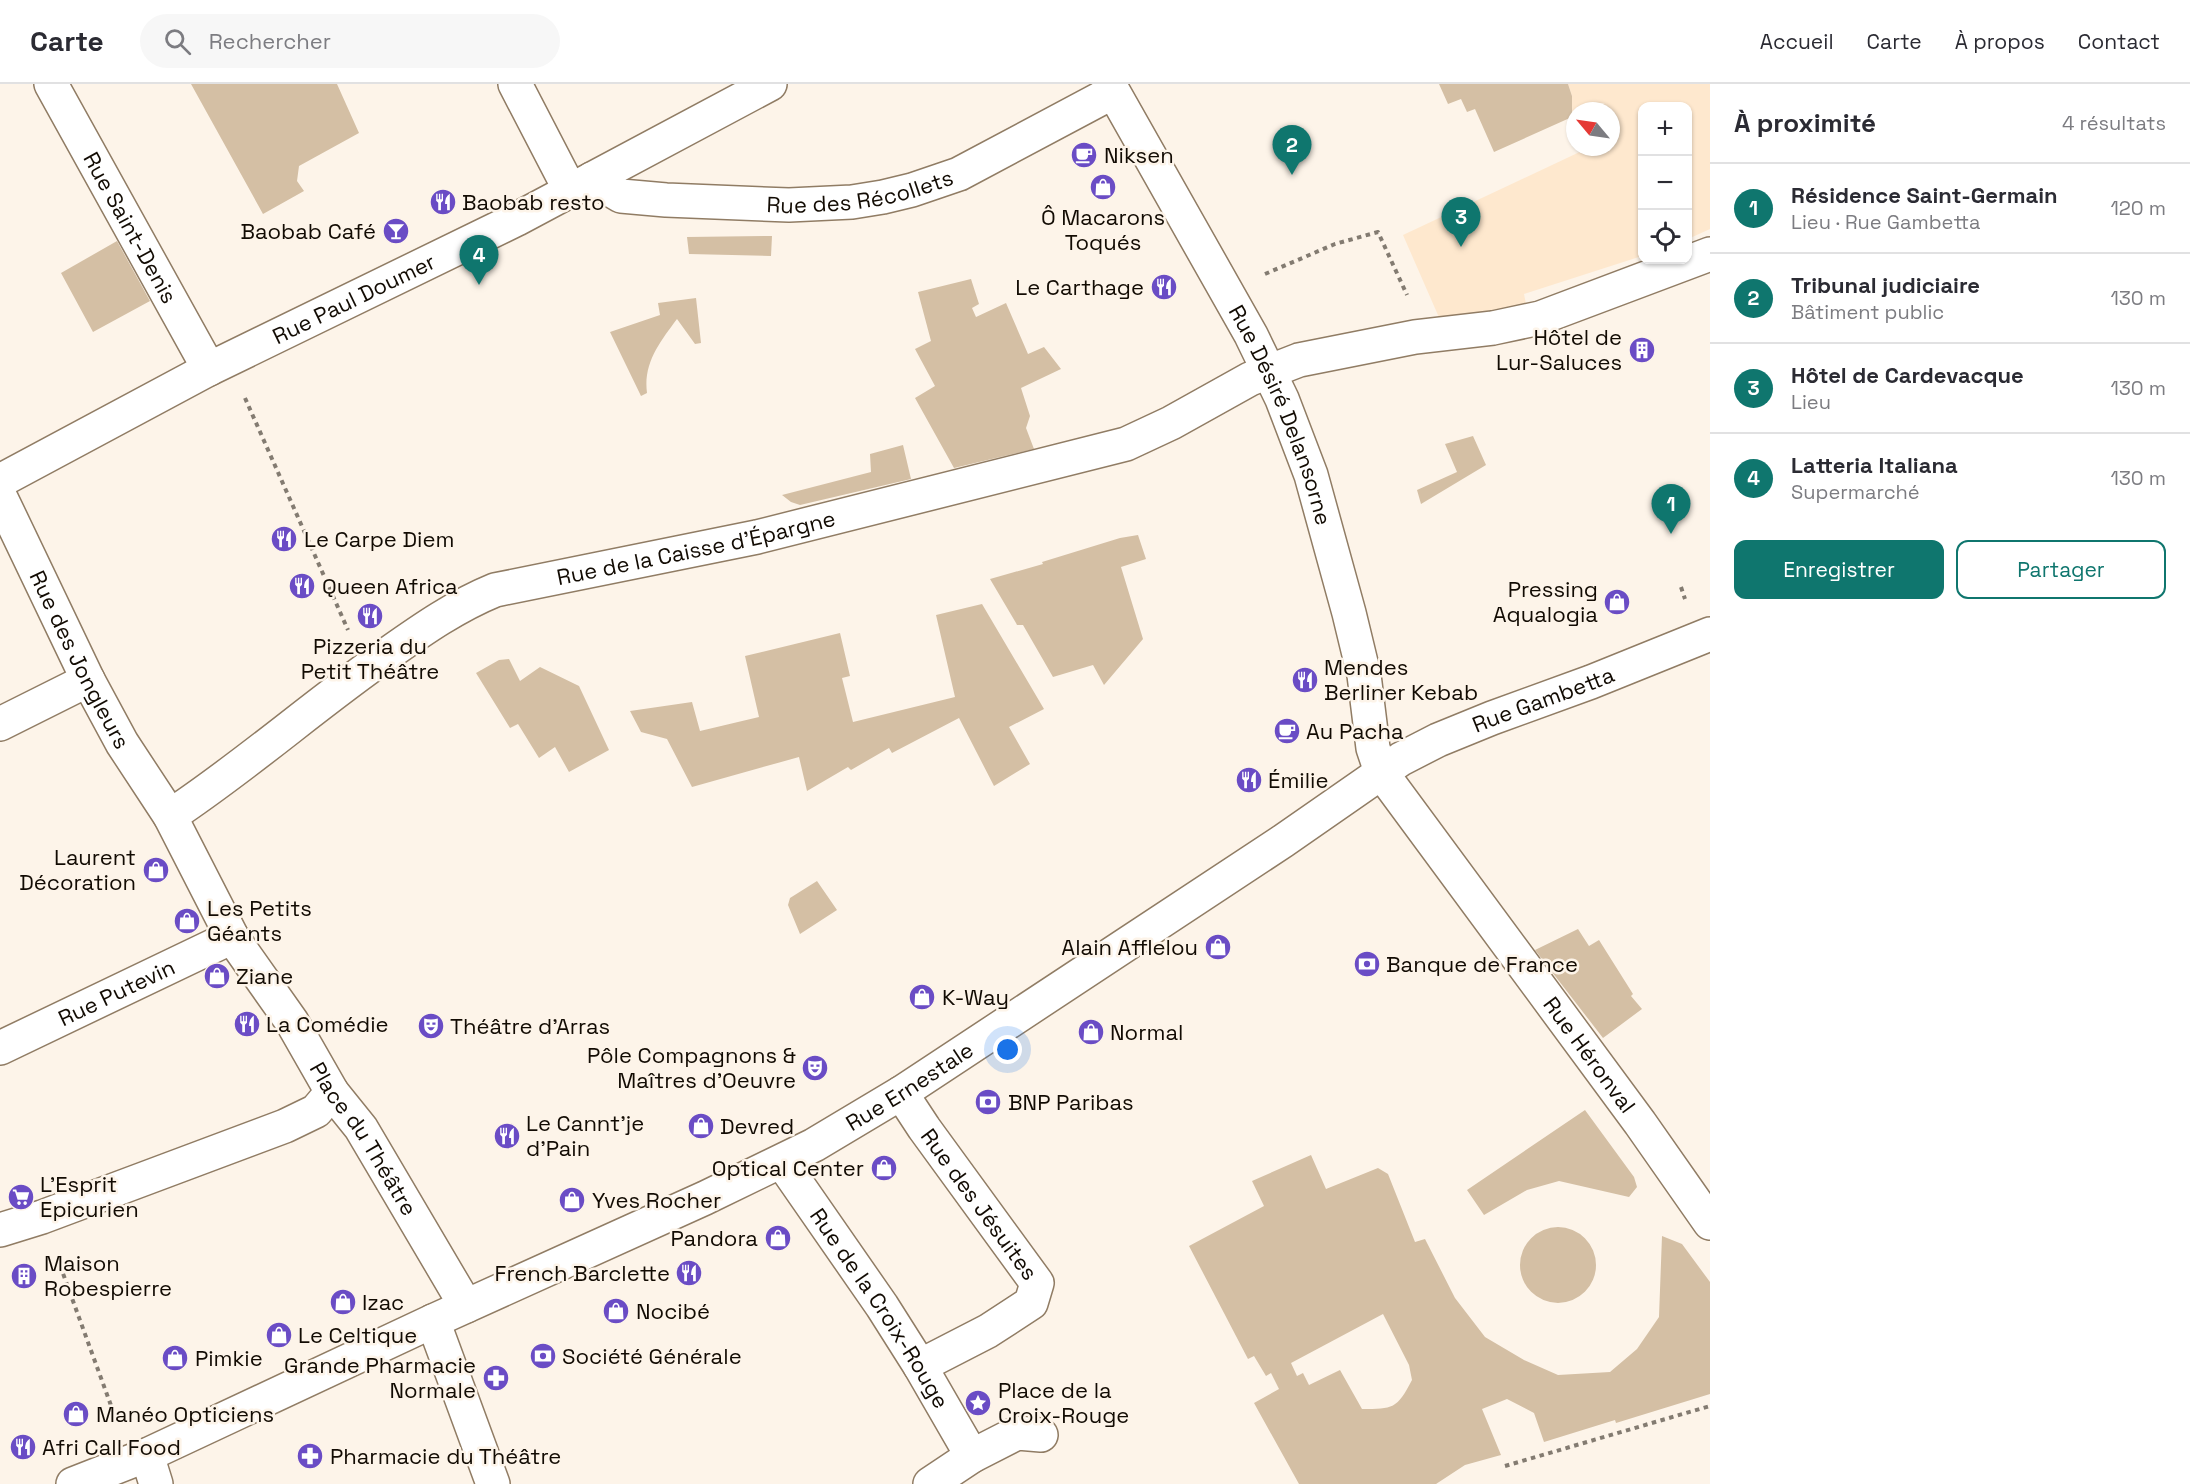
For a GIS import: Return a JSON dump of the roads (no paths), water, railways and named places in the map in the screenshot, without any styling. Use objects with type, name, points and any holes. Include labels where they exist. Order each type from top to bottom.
[{"type":"street","name":"Rue Saint-Denis","points":[[51,84],[219,364]]},
{"type":"street","points":[[515,84],[581,185]]},
{"type":"street","name":"Rue Paul Doumer","points":[[0,481],[219,364],[517,219],[770,84]]},
{"type":"street","name":"Rue des Récollets","points":[[581,185],[621,196],[666,201],[789,205],[840,203],[883,197],[959,174],[1111,88]]},
{"type":"street","name":"Rue Désiré Delansorne","points":[[1111,88],[1229,297],[1282,399],[1311,475],[1364,675],[1373,748],[1381,772]]},
{"type":"street","name":"Rue de la Caisse d'Épargne","points":[[170,816],[206,792],[365,669],[468,601],[495,590],[757,537],[1126,444],[1171,423],[1267,371],[1308,357],[1420,336],[1493,328],[1540,318],[1710,254]]},
{"type":"street","name":"Rue des Jongleurs","points":[[0,496],[88,680],[122,743],[170,816]]},
{"type":"street","name":"Rue Gambetta","points":[[1381,772],[1438,740],[1710,634]]},
{"type":"street","points":[[0,724],[88,680]]},
{"type":"street","name":"Rue Ernestale","points":[[73,1484],[144,1467],[433,1321],[782,1162],[843,1129],[1283,841],[1381,772]]},
{"type":"street","name":"Rue Héronval","points":[[1381,772],[1640,1123],[1710,1223]]},
{"type":"street","name":"Place du Théâtre","points":[[170,816],[231,937],[292,1022],[332,1092],[361,1128],[466,1306]]},
{"type":"street","name":"Rue Putevin","points":[[0,1048],[231,937]]},
{"type":"street","points":[[0,1230],[42,1217],[285,1126],[316,1111],[332,1092]]},
{"type":"street","name":"Rue des Jésuites","points":[[900,1093],[1037,1283],[1031,1303],[988,1331],[920,1366]]},
{"type":"street","name":"Rue de la Croix-Rouge","points":[[782,1162],[882,1306],[972,1456]]},
{"type":"street","points":[[433,1321],[493,1484]]},
{"type":"street","points":[[930,1484],[972,1456],[1017,1433],[1041,1435]]},
{"type":"place","name":"Niksen","points":[[1084,155]]},
{"type":"place","name":"Tribunal judiciaire","points":[[1292,175]]},
{"type":"place","name":"Ô Macarons Toqués","points":[[1103,187]]},
{"type":"place","name":"Baobab resto","points":[[443,202]]},
{"type":"place","name":"Baobab Café","points":[[396,231]]},
{"type":"place","name":"Hôtel de Cardevacque","points":[[1461,247]]},
{"type":"place","name":"Latteria Italiana","points":[[479,285]]},
{"type":"place","name":"Le Carthage","points":[[1164,287]]},
{"type":"place","name":"Hôtel de Lur-Saluces","points":[[1642,350]]},
{"type":"place","name":"Résidence Saint-Germain","points":[[1671,534]]},
{"type":"place","name":"Le Carpe Diem","points":[[284,539]]},
{"type":"place","name":"Queen Africa","points":[[302,586]]},
{"type":"place","name":"Pressing Aqualogia","points":[[1617,602]]},
{"type":"place","name":"Pizzeria du Petit Théâtre","points":[[370,616]]},
{"type":"place","name":"Mendes Berliner Kebab","points":[[1305,680]]},
{"type":"place","name":"Au Pacha","points":[[1287,731]]},
{"type":"place","name":"Émilie","points":[[1249,780]]},
{"type":"place","name":"Laurent Décoration","points":[[156,870]]},
{"type":"place","name":"Les Petits Géants","points":[[187,921]]},
{"type":"place","name":"Alain Afflelou","points":[[1218,947]]},
{"type":"place","name":"Banque de France","points":[[1367,964]]},
{"type":"place","name":"Ziane","points":[[217,976]]},
{"type":"place","name":"K-Way","points":[[922,997]]},
{"type":"place","name":"La Comédie","points":[[247,1024]]},
{"type":"place","name":"Théâtre d'Arras","points":[[431,1026]]},
{"type":"place","name":"Normal","points":[[1091,1032]]},
{"type":"place","name":"Pôle Compagnons & Maîtres d'Oeuvre","points":[[815,1068]]},
{"type":"place","name":"BNP Paribas","points":[[988,1102]]},
{"type":"place","name":"Devred","points":[[701,1126]]},
{"type":"place","name":"Le Cannt'je d'Pain","points":[[507,1136]]},
{"type":"place","name":"Optical Center","points":[[884,1168]]},
{"type":"place","name":"L'Esprit Epicurien","points":[[21,1197]]},
{"type":"place","name":"Yves Rocher","points":[[572,1200]]},
{"type":"place","name":"Pandora","points":[[778,1238]]},
{"type":"place","name":"French Barclette","points":[[689,1273]]},
{"type":"place","name":"Maison Robespierre","points":[[24,1276]]},
{"type":"place","name":"Izac","points":[[343,1302]]},
{"type":"place","name":"Nocibé","points":[[616,1311]]},
{"type":"place","name":"Le Celtique","points":[[279,1335]]},
{"type":"place","name":"Société Générale","points":[[543,1356]]},
{"type":"place","name":"Pimkie","points":[[175,1358]]},
{"type":"place","name":"Grande Pharmacie Normale","points":[[496,1378]]},
{"type":"place","name":"Place de la Croix-Rouge","points":[[978,1403]]},
{"type":"place","name":"Manéo Opticiens","points":[[76,1414]]},
{"type":"place","name":"Afri Call Food","points":[[23,1447]]},
{"type":"place","name":"Pharmacie du Théâtre","points":[[310,1456]]}]
